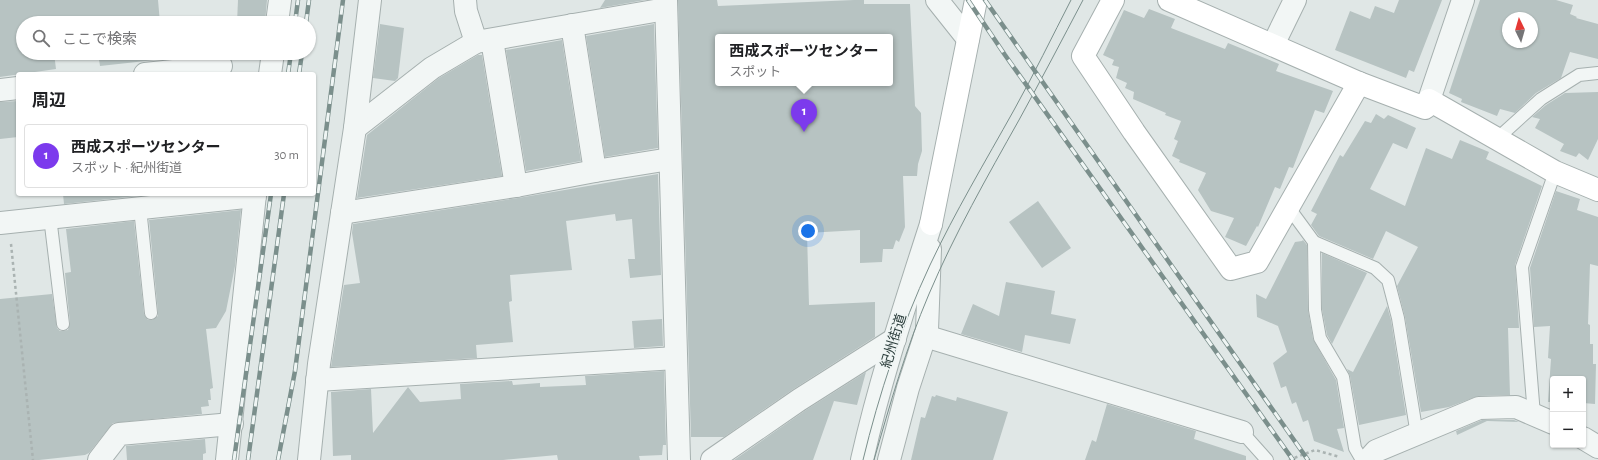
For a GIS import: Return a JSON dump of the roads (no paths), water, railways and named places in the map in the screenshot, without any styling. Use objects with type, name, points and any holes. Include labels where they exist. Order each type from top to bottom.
[{"type":"street","points":[[278,16],[280,0]]},
{"type":"street","points":[[309,460],[317,380],[355,128],[370,0]]},
{"type":"street","points":[[465,0],[466,11],[484,41],[516,186]]},
{"type":"street","points":[[937,0],[968,39]]},
{"type":"street","name":"紀州街道","points":[[862,460],[870,423],[894,339],[931,224],[976,0]]},
{"type":"street","points":[[1113,0],[1082,56],[1231,269],[1257,262],[1359,83]]},
{"type":"street","points":[[1170,0],[1359,83],[1425,108],[1463,0]]},
{"type":"street","points":[[1273,45],[1295,0]]},
{"type":"street","points":[[355,128],[432,68],[484,41],[572,25],[666,2],[679,460]]},
{"type":"street","points":[[572,25],[595,171]]},
{"type":"street","points":[[270,72],[272,60]]},
{"type":"street","points":[[164,72],[221,66]]},
{"type":"street","points":[[0,90],[16,88]]},
{"type":"street","points":[[1429,100],[1498,138],[1555,172],[1598,190]]},
{"type":"street","points":[[342,213],[516,186],[670,159]]},
{"type":"street","points":[[4,222],[246,196]]},
{"type":"street","points":[[227,460],[255,196]]},
{"type":"street","name":"紀州街道","points":[[889,460],[908,388],[927,330],[931,224]]},
{"type":"street","points":[[925,336],[1242,432]]},
{"type":"street","points":[[712,460],[799,400],[894,339]]},
{"type":"street","points":[[317,380],[676,358]]},
{"type":"street","points":[[1368,460],[1376,451],[1479,408],[1516,407],[1544,419]]},
{"type":"street","points":[[99,460],[119,434],[232,424]]},
{"type":"street","points":[[1586,440],[1598,446]]},
{"type":"lane","points":[[1498,138],[1541,99],[1579,75],[1598,73]]},
{"type":"lane","points":[[1544,419],[1522,267],[1555,172]]},
{"type":"lane","points":[[140,208],[151,313]]},
{"type":"lane","points":[[1288,208],[1314,242],[1375,268],[1388,280],[1398,318],[1416,435]]},
{"type":"lane","points":[[50,218],[62,324]]},
{"type":"lane","points":[[1314,242],[1315,310],[1320,338],[1343,377],[1355,448],[1362,460]]},
{"type":"lane","points":[[1242,432],[1266,460]]},
{"type":"tram line","points":[[863,460],[876,410],[900,337],[919,288],[960,206],[1029,83],[1071,0]]},
{"type":"tram line","points":[[874,460],[906,355],[939,271],[972,206],[1083,0]]},
{"type":"railway","points":[[296,16],[298,0]]},
{"type":"railway","points":[[307,16],[309,0]]},
{"type":"railway","points":[[278,460],[295,371],[343,0]]},
{"type":"railway","points":[[968,0],[1005,55],[1293,460]]},
{"type":"railway","points":[[985,0],[1308,460]]},
{"type":"railway","points":[[288,72],[290,60]]},
{"type":"railway","points":[[299,72],[301,60]]},
{"type":"railway","points":[[234,460],[271,196]]},
{"type":"railway","points":[[248,460],[284,196]]},
{"type":"place","name":"西成スポーツセンター","points":[[804,132]]}]
